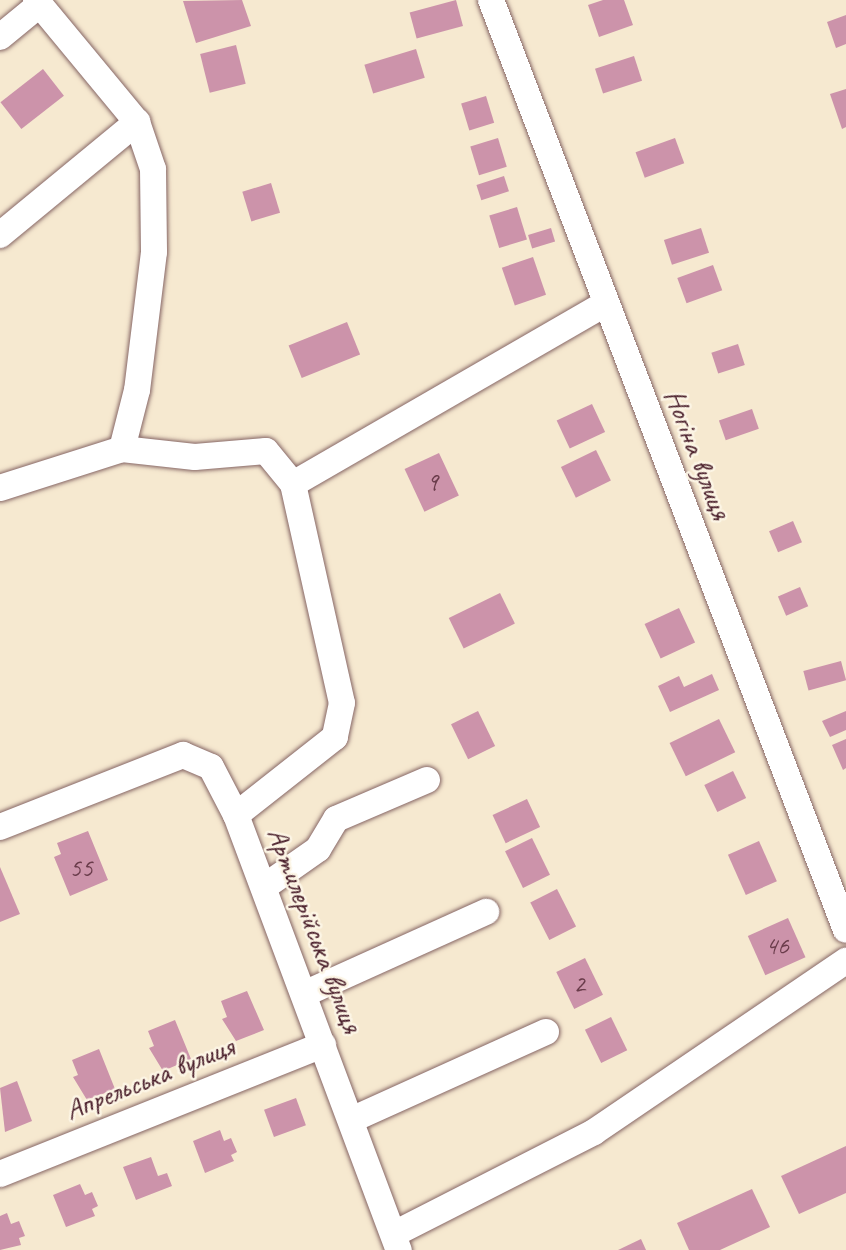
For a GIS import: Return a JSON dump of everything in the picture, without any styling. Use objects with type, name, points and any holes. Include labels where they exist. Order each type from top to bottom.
[{"type":"street","name":"Ногіна вулиця","points":[[491,0],[846,930]]},
{"type":"street","points":[[0,37],[37,3],[137,122],[153,169],[154,252],[137,390],[122,449]]},
{"type":"street","points":[[0,235],[137,122]]},
{"type":"street","points":[[0,488],[122,449],[195,457],[266,451],[293,484],[605,304]]},
{"type":"street","name":"Артилерійська вулиця","points":[[293,484],[342,703],[335,737],[236,815],[396,1242]]},
{"type":"street","points":[[0,827],[184,755],[211,766],[236,815]]},
{"type":"street","points":[[264,887],[300,866],[318,849],[336,819],[428,780]]},
{"type":"street","points":[[304,994],[486,912]]},
{"type":"street","points":[[396,1242],[594,1132],[846,961]]},
{"type":"street","points":[[351,1120],[547,1032]]},
{"type":"street","name":"Апрельська вулиця","points":[[0,1174],[323,1045]]},
{"type":"building","points":[[242,0],[251,26],[196,43],[183,1]]},
{"type":"building","points":[[456,0],[463,26],[417,39],[410,12]]},
{"type":"building","points":[[603,0],[624,0],[633,25],[599,37],[588,5]]},
{"type":"building","points":[[846,15],[846,44],[836,48],[827,22]]},
{"type":"building","points":[[236,45],[246,84],[210,93],[200,54]]},
{"type":"building","points":[[416,49],[425,78],[373,93],[364,65]]},
{"type":"building","points":[[634,56],[642,81],[603,93],[595,69]]},
{"type":"building","points":[[43,69],[64,96],[21,129],[0,102]]},
{"type":"building","points":[[846,89],[846,127],[842,129],[830,94]]},
{"type":"building","points":[[486,96],[494,123],[469,130],[461,104]]},
{"type":"building","points":[[498,138],[507,167],[479,175],[470,146]]},
{"type":"building","points":[[675,138],[684,163],[645,178],[636,152]]},
{"type":"building","points":[[504,176],[509,191],[481,200],[476,185]]},
{"type":"building","points":[[271,183],[280,213],[251,221],[242,192]]},
{"type":"building","points":[[517,207],[527,240],[499,248],[489,215]]},
{"type":"building","points":[[551,228],[555,241],[532,248],[528,235]]},
{"type":"building","points":[[701,228],[709,253],[672,265],[664,240]]},
{"type":"building","points":[[533,257],[546,295],[515,306],[502,268]]},
{"type":"building","points":[[713,265],[722,290],[687,303],[677,278]]},
{"type":"building","points":[[347,322],[360,354],[302,378],[289,346]]},
{"type":"building","points":[[738,344],[745,365],[718,374],[711,353]]},
{"type":"building","points":[[592,404],[605,432],[570,449],[557,420]]},
{"type":"building","points":[[752,409],[759,429],[726,440],[719,420]]},
{"type":"building","points":[[596,450],[611,481],[576,498],[561,467]]},
{"type":"building","points":[[439,453],[459,496],[424,512],[405,469]]},
{"type":"building","points":[[793,521],[802,542],[778,552],[769,531]]},
{"type":"building","points":[[800,587],[808,606],[786,616],[778,596]]},
{"type":"building","points":[[500,593],[515,624],[464,649],[449,618]]},
{"type":"building","points":[[679,608],[695,642],[661,658],[645,624]]},
{"type":"building","points":[[841,661],[846,680],[809,690],[803,671]]},
{"type":"building","points":[[712,674],[719,690],[670,712],[658,686],[679,676],[684,687]]},
{"type":"building","points":[[478,711],[495,746],[468,759],[451,724]]},
{"type":"building","points":[[846,711],[846,730],[830,737],[822,721]]},
{"type":"building","points":[[719,719],[735,752],[686,776],[670,743]]},
{"type":"building","points":[[846,739],[846,768],[843,770],[832,745]]},
{"type":"building","points":[[733,771],[746,798],[717,812],[704,785]]},
{"type":"building","points":[[527,799],[540,827],[506,843],[493,815]]},
{"type":"building","points":[[88,831],[108,880],[70,896],[54,857],[61,854],[57,843]]},
{"type":"building","points":[[532,838],[550,875],[523,888],[505,851]]},
{"type":"building","points":[[759,841],[777,881],[746,895],[728,855]]},
{"type":"building","points":[[0,867],[20,914],[0,922]]},
{"type":"building","points":[[557,889],[576,926],[549,940],[530,903]]},
{"type":"building","points":[[788,918],[805,957],[765,975],[748,936]]},
{"type":"building","points":[[585,958],[603,995],[574,1009],[556,972]]},
{"type":"building","points":[[247,991],[264,1030],[236,1041],[222,1019],[227,1017],[221,1001]]},
{"type":"building","points":[[611,1017],[627,1050],[601,1063],[585,1030]]},
{"type":"building","points":[[175,1020],[191,1059],[163,1071],[149,1048],[154,1046],[148,1031]]},
{"type":"building","points":[[99,1049],[115,1089],[87,1100],[73,1077],[78,1075],[72,1060]]},
{"type":"building","points":[[17,1081],[32,1121],[5,1132],[0,1088]]},
{"type":"building","points":[[296,1098],[306,1125],[274,1137],[264,1110]]},
{"type":"building","points":[[220,1130],[224,1141],[231,1138],[237,1152],[231,1155],[234,1161],[205,1173],[193,1141]]},
{"type":"building","points":[[846,1146],[846,1193],[799,1214],[781,1176]]},
{"type":"building","points":[[151,1157],[158,1176],[167,1173],[172,1186],[136,1200],[123,1167]]},
{"type":"building","points":[[80,1184],[85,1195],[92,1192],[98,1206],[92,1209],[95,1216],[66,1227],[53,1195]]},
{"type":"building","points":[[752,1189],[770,1227],[720,1250],[689,1250],[677,1223]]},
{"type":"building","points":[[7,1213],[11,1224],[19,1221],[25,1236],[19,1238],[21,1245],[0,1250],[0,1216]]},
{"type":"building","points":[[641,1239],[646,1250],[618,1250]]}]
